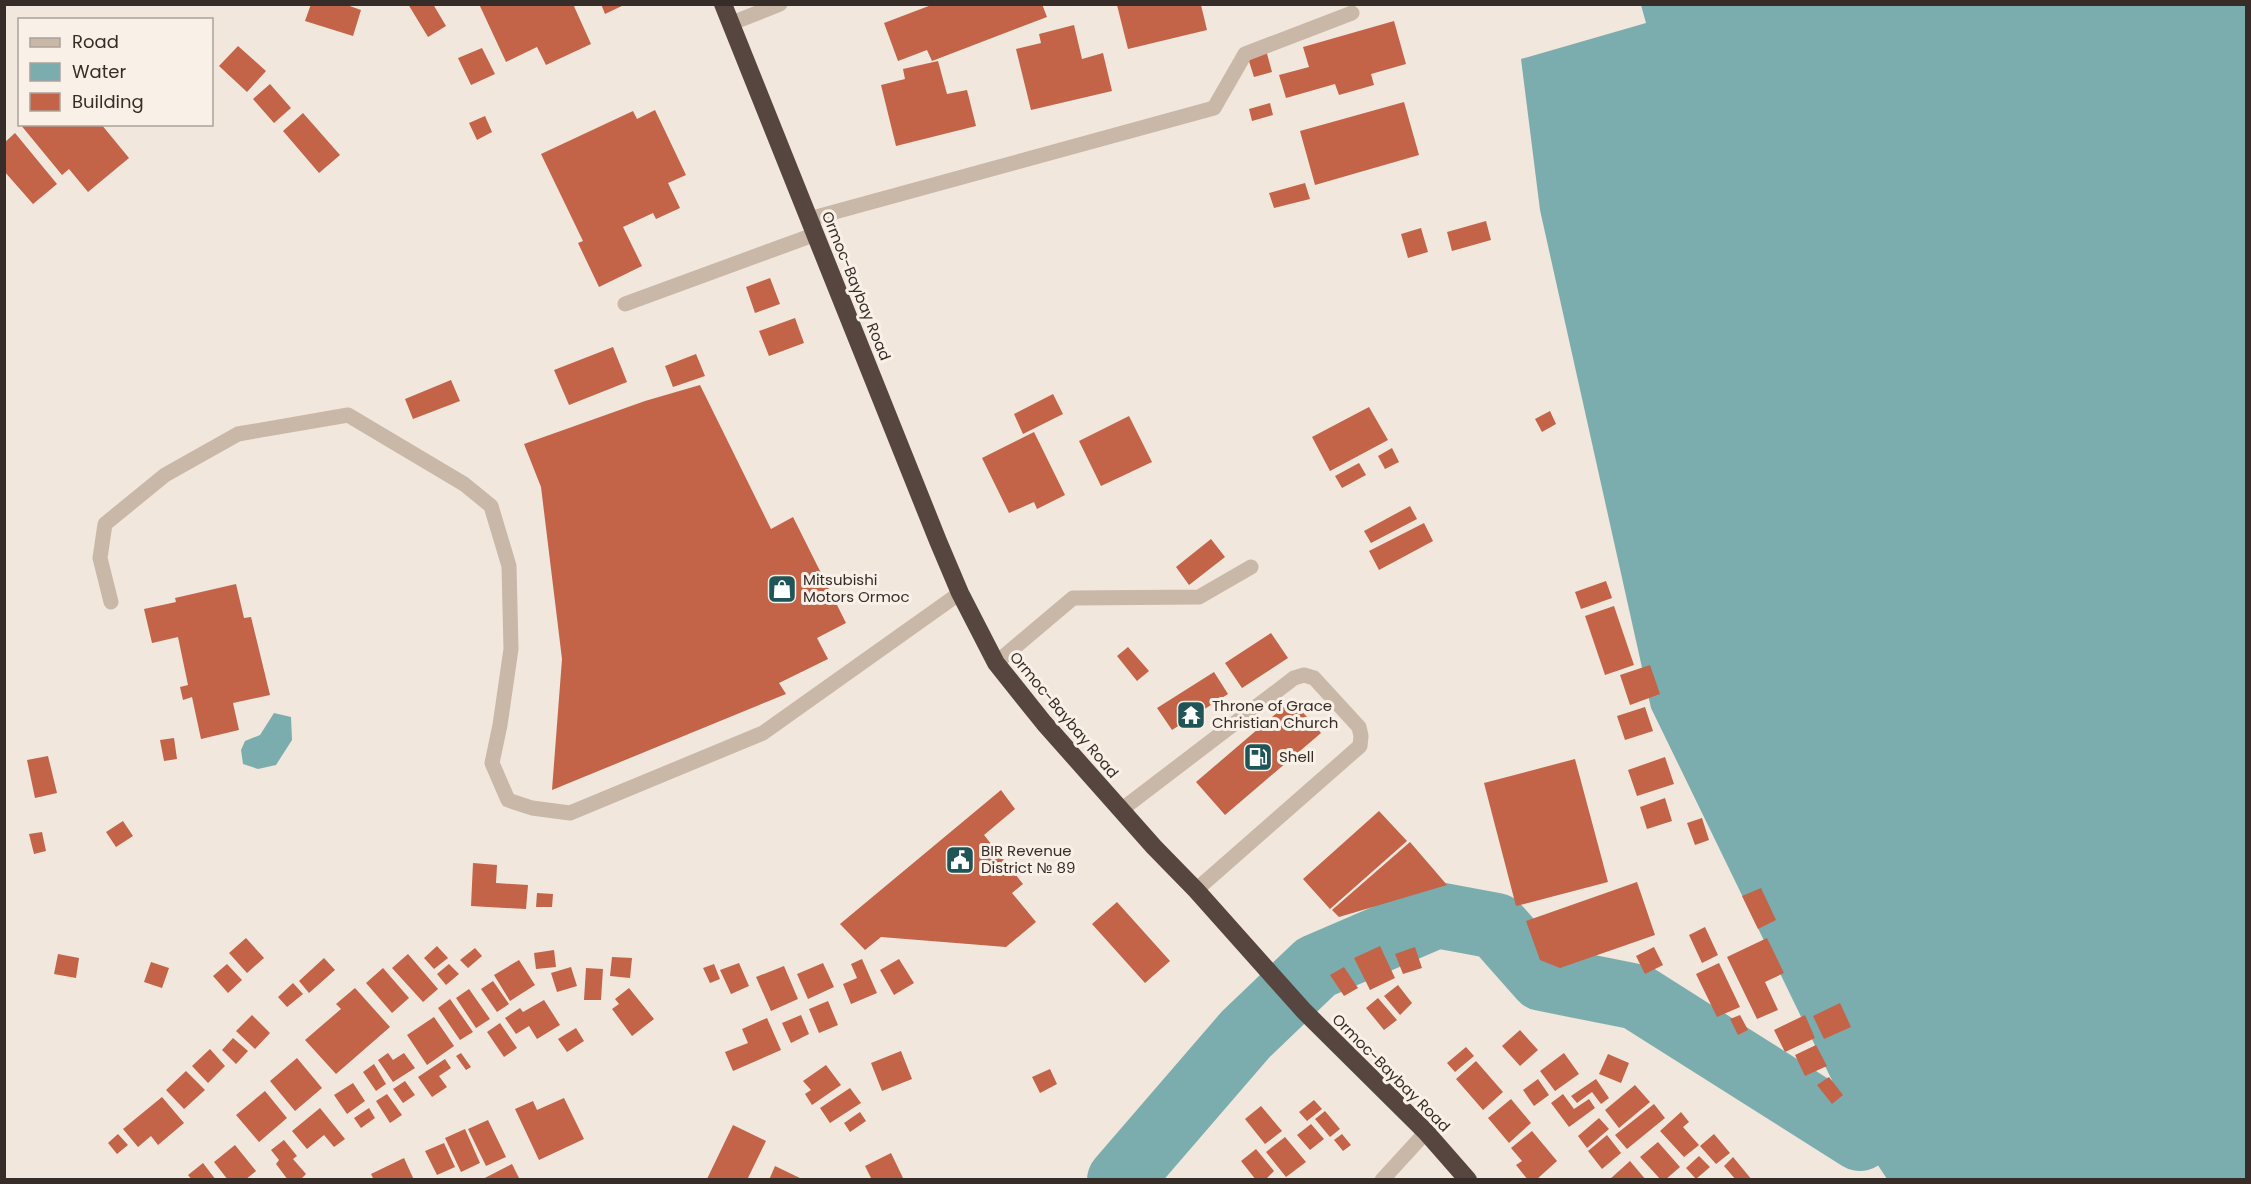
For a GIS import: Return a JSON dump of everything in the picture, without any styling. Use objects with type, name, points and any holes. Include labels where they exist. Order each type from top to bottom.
[{"type":"highway","name":"Ormoc-Baybay Road","points":[[723,4],[960,592],[996,663],[1044,723],[1304,1011],[1426,1132],[1468,1179]]},
{"type":"street","points":[[732,23],[780,4]]},
{"type":"street","points":[[625,304],[813,226],[1214,108],[1245,54],[1352,13]]},
{"type":"street","points":[[111,602],[100,558],[105,524],[165,475],[238,434],[348,415],[464,484],[491,506],[509,566],[511,649],[492,763],[508,800],[532,808],[570,813],[764,733],[960,592]]},
{"type":"street","points":[[996,663],[1073,598],[1199,597],[1251,567]]},
{"type":"street","points":[[1121,810],[1294,678],[1304,675],[1314,678],[1359,727],[1360,746],[1196,890]]},
{"type":"street","points":[[1382,1179],[1426,1132]]},
{"type":"water","points":[[1641,5],[2246,5],[2246,1179],[1887,1179],[1860,1138],[1651,708],[1540,210],[1521,59],[1646,23]]},
{"type":"water","points":[[274,713],[291,717],[292,740],[276,765],[258,769],[243,764],[241,750],[245,741],[260,735]]},
{"type":"building","points":[[311,4],[344,4],[361,10],[353,36],[305,21]]},
{"type":"building","points":[[408,4],[433,4],[446,26],[428,37]]},
{"type":"building","points":[[479,4],[573,4],[591,44],[546,65],[537,47],[506,62]]},
{"type":"building","points":[[601,4],[626,4],[605,14]]},
{"type":"building","points":[[934,4],[1042,4],[1047,17],[932,61],[927,50],[898,61],[884,23]]},
{"type":"building","points":[[1117,5],[1201,5],[1207,30],[1128,49]]},
{"type":"building","points":[[1394,21],[1406,64],[1371,74],[1374,85],[1339,95],[1335,84],[1286,98],[1279,75],[1309,67],[1303,47]]},
{"type":"building","points":[[1074,25],[1082,59],[1103,53],[1112,91],[1031,110],[1016,49],[1041,43],[1039,34]]},
{"type":"building","points":[[238,46],[266,71],[247,92],[219,66]]},
{"type":"building","points":[[482,48],[495,74],[471,85],[458,58]]},
{"type":"building","points":[[1266,50],[1272,72],[1254,77],[1247,55]]},
{"type":"building","points":[[938,61],[947,94],[967,90],[976,126],[896,146],[881,85],[905,79],[903,69]]},
{"type":"building","points":[[270,84],[291,108],[274,123],[253,99]]},
{"type":"building","points":[[1404,102],[1419,155],[1315,185],[1300,131]]},
{"type":"building","points":[[1270,103],[1273,115],[1252,121],[1249,109]]},
{"type":"building","points":[[655,110],[686,175],[668,183],[680,208],[656,219],[653,213],[623,227],[642,266],[599,287],[578,243],[583,241],[541,154],[633,111],[637,119]]},
{"type":"building","points":[[303,113],[340,155],[319,173],[283,131]]},
{"type":"building","points":[[485,116],[492,132],[477,140],[469,123]]},
{"type":"building","points":[[22,126],[103,126],[129,158],[88,192],[69,169],[62,175]]},
{"type":"building","points":[[15,133],[57,184],[33,204],[4,171],[4,143]]},
{"type":"building","points":[[1305,183],[1310,199],[1274,208],[1269,193]]},
{"type":"building","points":[[1486,221],[1491,240],[1452,251],[1447,232]]},
{"type":"building","points":[[1421,228],[1428,252],[1408,258],[1401,234]]},
{"type":"building","points":[[770,278],[780,304],[755,313],[746,287]]},
{"type":"building","points":[[795,318],[804,343],[769,356],[759,331]]},
{"type":"building","points":[[613,347],[627,382],[569,405],[554,370]]},
{"type":"building","points":[[696,354],[705,376],[673,387],[665,366]]},
{"type":"building","points":[[451,380],[460,401],[413,419],[405,399]]},
{"type":"building","points":[[700,385],[771,529],[793,517],[846,623],[817,638],[828,659],[779,683],[786,694],[552,790],[562,659],[541,487],[524,444],[645,401]]},
{"type":"building","points":[[1053,394],[1063,414],[1023,434],[1014,414]]},
{"type":"building","points":[[1369,407],[1388,440],[1330,471],[1312,437]]},
{"type":"building","points":[[1550,411],[1556,424],[1542,432],[1535,419]]},
{"type":"building","points":[[1129,416],[1152,462],[1101,486],[1079,441]]},
{"type":"building","points":[[1034,432],[1065,495],[1037,509],[1034,502],[1009,513],[982,458]]},
{"type":"building","points":[[1392,448],[1399,462],[1385,469],[1378,456]]},
{"type":"building","points":[[1359,463],[1366,475],[1342,488],[1335,476]]},
{"type":"building","points":[[1410,506],[1417,519],[1371,543],[1364,531]]},
{"type":"building","points":[[1424,523],[1433,541],[1379,570],[1369,551]]},
{"type":"building","points":[[1211,539],[1225,557],[1189,585],[1176,567]]},
{"type":"building","points":[[1606,581],[1612,598],[1581,609],[1575,592]]},
{"type":"building","points":[[236,584],[244,618],[251,617],[270,695],[233,703],[239,730],[201,739],[192,697],[183,700],[180,687],[188,685],[178,637],[152,643],[144,609],[176,602],[175,598]]},
{"type":"building","points":[[1614,606],[1634,665],[1605,675],[1585,616]]},
{"type":"building","points":[[1271,633],[1288,658],[1242,688],[1225,663]]},
{"type":"building","points":[[1128,647],[1149,671],[1137,681],[1117,656]]},
{"type":"building","points":[[1650,665],[1660,694],[1630,705],[1620,675]]},
{"type":"building","points":[[1214,672],[1228,694],[1172,730],[1157,708]]},
{"type":"building","name":"Shell","points":[[1292,700],[1321,733],[1225,815],[1196,782]]},
{"type":"building","points":[[1645,707],[1653,731],[1625,740],[1617,716]]},
{"type":"building","points":[[174,738],[177,759],[164,761],[160,740]]},
{"type":"building","points":[[48,756],[57,793],[35,798],[27,760]]},
{"type":"building","points":[[1665,757],[1674,784],[1637,796],[1628,770]]},
{"type":"building","points":[[1575,759],[1608,882],[1516,906],[1484,783]]},
{"type":"building","name":"BIR Revenue District № 89","points":[[1001,790],[1015,809],[984,835],[1023,884],[1012,893],[1036,922],[1006,947],[881,937],[865,950],[840,924]]},
{"type":"building","points":[[1665,798],[1672,821],[1647,829],[1640,807]]},
{"type":"building","points":[[1379,811],[1407,841],[1330,909],[1303,879]]},
{"type":"building","points":[[1702,818],[1709,840],[1695,845],[1687,823]]},
{"type":"building","points":[[123,821],[133,836],[116,847],[106,832]]},
{"type":"building","points":[[42,832],[46,851],[34,854],[29,834]]},
{"type":"building","points":[[1410,842],[1447,885],[1339,917],[1332,910]]},
{"type":"building","points":[[473,863],[497,865],[496,883],[528,885],[526,909],[471,906]]},
{"type":"building","points":[[1637,882],[1655,935],[1560,968],[1540,960],[1526,921]]},
{"type":"building","points":[[1761,888],[1776,920],[1758,929],[1742,896]]},
{"type":"building","points":[[537,893],[553,894],[552,907],[536,907]]},
{"type":"building","points":[[1117,902],[1170,961],[1145,983],[1092,924]]},
{"type":"building","points":[[1705,927],[1718,955],[1702,963],[1689,935]]},
{"type":"building","points":[[246,938],[264,958],[247,973],[229,953]]},
{"type":"building","points":[[1767,938],[1784,973],[1765,982],[1778,1010],[1757,1019],[1727,957]]},
{"type":"building","points":[[437,946],[448,958],[434,969],[424,958]]},
{"type":"building","points":[[1380,946],[1395,978],[1370,990],[1354,958]]},
{"type":"building","points":[[1415,947],[1422,968],[1403,974],[1395,954]]},
{"type":"building","points":[[1654,947],[1663,965],[1645,974],[1636,956]]},
{"type":"building","points":[[475,948],[482,956],[468,968],[460,960]]},
{"type":"building","points":[[554,950],[556,967],[536,969],[534,953]]},
{"type":"building","points":[[58,954],[79,958],[76,978],[54,974]]},
{"type":"building","points":[[408,954],[438,989],[423,1002],[392,968]]},
{"type":"building","points":[[612,957],[632,958],[630,978],[610,976]]},
{"type":"building","points":[[324,958],[335,970],[309,993],[299,981]]},
{"type":"building","points":[[862,959],[877,993],[851,1004],[843,984],[857,978],[851,964]]},
{"type":"building","points":[[899,959],[914,983],[894,995],[880,970]]},
{"type":"building","points":[[519,960],[535,985],[510,1001],[494,975]]},
{"type":"building","points":[[151,962],[169,968],[162,988],[144,982]]},
{"type":"building","points":[[739,963],[749,986],[731,994],[720,970]]},
{"type":"building","points":[[823,963],[834,987],[808,999],[797,974]]},
{"type":"building","points":[[1719,963],[1740,1007],[1717,1017],[1696,974]]},
{"type":"building","points":[[227,964],[242,980],[228,993],[213,976]]},
{"type":"building","points":[[449,964],[459,974],[446,985],[437,974]]},
{"type":"building","points":[[714,964],[720,979],[710,983],[703,968]]},
{"type":"building","points":[[784,966],[798,999],[771,1011],[756,977]]},
{"type":"building","points":[[571,967],[577,986],[557,992],[551,973]]},
{"type":"building","points":[[1344,967],[1358,988],[1344,996],[1330,975]]},
{"type":"building","points":[[383,968],[409,998],[392,1013],[366,983]]},
{"type":"building","points":[[586,968],[603,969],[601,1000],[584,1000]]},
{"type":"building","points":[[493,981],[509,1004],[497,1012],[481,989]]},
{"type":"building","points":[[293,983],[303,994],[287,1007],[278,997]]},
{"type":"building","points":[[1398,985],[1412,1003],[1400,1015],[1384,996]]},
{"type":"building","points":[[355,988],[390,1027],[336,1074],[305,1040],[341,1009],[336,1004]]},
{"type":"building","points":[[629,988],[654,1019],[632,1036],[612,1009],[619,1004],[615,999]]},
{"type":"building","points":[[469,989],[490,1019],[476,1028],[456,998]]},
{"type":"building","points":[[1378,998],[1397,1020],[1384,1030],[1366,1008]]},
{"type":"building","points":[[450,999],[473,1032],[460,1040],[438,1008]]},
{"type":"building","points":[[544,1000],[560,1025],[537,1039],[529,1026],[516,1034],[505,1018],[520,1008],[523,1012]]},
{"type":"building","points":[[828,1001],[838,1025],[819,1033],[809,1009]]},
{"type":"building","points":[[1840,1003],[1851,1027],[1824,1039],[1813,1016]]},
{"type":"building","points":[[252,1015],[270,1033],[255,1049],[236,1031]]},
{"type":"building","points":[[801,1015],[809,1034],[791,1043],[782,1023]]},
{"type":"building","points":[[1740,1015],[1748,1030],[1738,1035],[1730,1019]]},
{"type":"building","points":[[1805,1015],[1815,1038],[1785,1052],[1774,1030]]},
{"type":"building","points":[[434,1017],[454,1046],[427,1065],[407,1035]]},
{"type":"building","points":[[767,1018],[781,1050],[733,1071],[725,1052],[748,1043],[742,1029]]},
{"type":"building","points":[[500,1023],[517,1048],[504,1057],[487,1032]]},
{"type":"building","points":[[576,1028],[584,1041],[567,1052],[558,1039]]},
{"type":"building","points":[[1520,1030],[1538,1050],[1520,1066],[1502,1046]]},
{"type":"building","points":[[233,1038],[248,1051],[236,1064],[222,1050]]},
{"type":"building","points":[[1816,1045],[1827,1066],[1805,1076],[1795,1055]]},
{"type":"building","points":[[1466,1047],[1474,1056],[1455,1072],[1447,1063]]},
{"type":"building","points":[[210,1049],[225,1066],[208,1083],[192,1066]]},
{"type":"building","points":[[901,1051],[912,1079],[882,1091],[871,1063]]},
{"type":"building","points":[[388,1053],[393,1060],[404,1053],[415,1068],[393,1082],[378,1060]]},
{"type":"building","points":[[461,1053],[471,1067],[466,1070],[456,1056]]},
{"type":"building","points":[[1564,1053],[1579,1074],[1555,1091],[1540,1071]]},
{"type":"building","points":[[1608,1054],[1629,1063],[1621,1083],[1599,1074]]},
{"type":"building","points":[[297,1058],[322,1088],[295,1111],[270,1081]]},
{"type":"building","points":[[445,1059],[451,1068],[439,1076],[447,1087],[432,1097],[418,1077]]},
{"type":"building","points":[[1476,1061],[1503,1092],[1483,1110],[1456,1079]]},
{"type":"building","points":[[374,1064],[386,1084],[376,1091],[363,1072]]},
{"type":"building","points":[[826,1065],[841,1085],[812,1105],[805,1094],[811,1090],[803,1081]]},
{"type":"building","points":[[1050,1069],[1057,1084],[1040,1093],[1032,1077]]},
{"type":"building","points":[[186,1071],[205,1090],[184,1109],[166,1090]]},
{"type":"building","points":[[1829,1077],[1843,1095],[1832,1104],[1817,1085]]},
{"type":"building","points":[[1538,1079],[1549,1095],[1534,1106],[1523,1090]]},
{"type":"building","points":[[1596,1079],[1609,1098],[1601,1104],[1592,1092],[1577,1103],[1571,1096]]},
{"type":"building","points":[[405,1081],[415,1095],[403,1103],[393,1089]]},
{"type":"building","points":[[353,1083],[365,1101],[347,1114],[334,1095]]},
{"type":"building","points":[[1635,1085],[1650,1102],[1619,1128],[1605,1110]]},
{"type":"building","points":[[850,1088],[861,1103],[830,1123],[820,1108]]},
{"type":"building","points":[[265,1091],[287,1118],[259,1142],[236,1115]]},
{"type":"building","points":[[387,1094],[402,1115],[390,1123],[376,1101]]},
{"type":"building","points":[[1563,1094],[1574,1109],[1589,1099],[1595,1108],[1569,1127],[1551,1103]]},
{"type":"building","points":[[162,1097],[184,1123],[158,1145],[151,1136],[138,1147],[123,1129]]},
{"type":"building","points":[[564,1098],[584,1139],[539,1160],[515,1109],[533,1101],[537,1110]]},
{"type":"building","points":[[1511,1099],[1531,1123],[1509,1143],[1488,1118]]},
{"type":"building","points":[[1314,1100],[1322,1109],[1307,1121],[1299,1112]]},
{"type":"building","points":[[1654,1104],[1665,1118],[1627,1149],[1615,1135]]},
{"type":"building","points":[[1261,1106],[1282,1131],[1265,1144],[1245,1119]]},
{"type":"building","points":[[320,1108],[345,1139],[334,1147],[324,1135],[307,1149],[292,1131]]},
{"type":"building","points":[[369,1108],[375,1118],[361,1128],[354,1118]]},
{"type":"building","points":[[1325,1111],[1340,1129],[1330,1137],[1315,1119]]},
{"type":"building","points":[[860,1112],[866,1121],[850,1132],[844,1123]]},
{"type":"building","points":[[1681,1112],[1689,1122],[1683,1127],[1699,1145],[1684,1157],[1660,1131]]},
{"type":"building","points":[[1599,1118],[1609,1129],[1587,1148],[1578,1136]]},
{"type":"building","points":[[488,1120],[506,1157],[486,1166],[468,1129]]},
{"type":"building","points":[[1311,1124],[1324,1139],[1310,1150],[1297,1135]]},
{"type":"building","points":[[733,1125],[766,1141],[747,1180],[707,1179]]},
{"type":"building","points":[[465,1129],[480,1163],[461,1172],[445,1138]]},
{"type":"building","points":[[1532,1131],[1557,1161],[1536,1180],[1528,1180],[1516,1165],[1522,1161],[1511,1148]]},
{"type":"building","points":[[118,1134],[128,1145],[117,1154],[108,1143]]},
{"type":"building","points":[[1342,1134],[1351,1145],[1343,1151],[1334,1140]]},
{"type":"building","points":[[1714,1134],[1730,1153],[1716,1164],[1700,1146]]},
{"type":"building","points":[[1607,1135],[1621,1153],[1602,1169],[1588,1151]]},
{"type":"building","points":[[1285,1137],[1306,1162],[1286,1177],[1266,1152]]},
{"type":"building","points":[[284,1140],[297,1156],[293,1159],[306,1174],[300,1180],[288,1180],[276,1164],[279,1160],[271,1150]]},
{"type":"building","points":[[1658,1142],[1680,1167],[1665,1180],[1661,1180],[1640,1157]]},
{"type":"building","points":[[444,1143],[455,1167],[437,1175],[425,1151]]},
{"type":"building","points":[[235,1145],[256,1171],[245,1180],[228,1180],[214,1162]]},
{"type":"building","points":[[1256,1149],[1274,1171],[1265,1180],[1256,1180],[1241,1161]]},
{"type":"building","points":[[891,1153],[904,1180],[872,1180],[865,1166]]},
{"type":"building","points":[[1699,1156],[1710,1167],[1696,1179],[1686,1168]]},
{"type":"building","points":[[1733,1157],[1752,1180],[1736,1180],[1724,1166]]},
{"type":"building","points":[[404,1158],[414,1180],[374,1180],[371,1174]]},
{"type":"building","points":[[1630,1161],[1646,1180],[1609,1180]]},
{"type":"building","points":[[203,1163],[216,1180],[192,1180],[188,1175]]},
{"type":"building","points":[[512,1164],[520,1180],[481,1180]]},
{"type":"building","points":[[775,1166],[804,1180],[769,1180]]},
{"type":"waterway","points":[[1120,1180],[1246,1034],[1316,967],[1437,915],[1496,926],[1542,978],[1637,997],[1860,1138]]},
{"type":"place","name":"Mitsubishi Motors Ormoc","points":[[782,589]]},
{"type":"place","name":"Throne of Grace Christian Church","points":[[1191,715]]},
{"type":"place","name":"Shell","points":[[1258,757]]},
{"type":"place","name":"BIR Revenue District № 89","points":[[960,860]]}]
